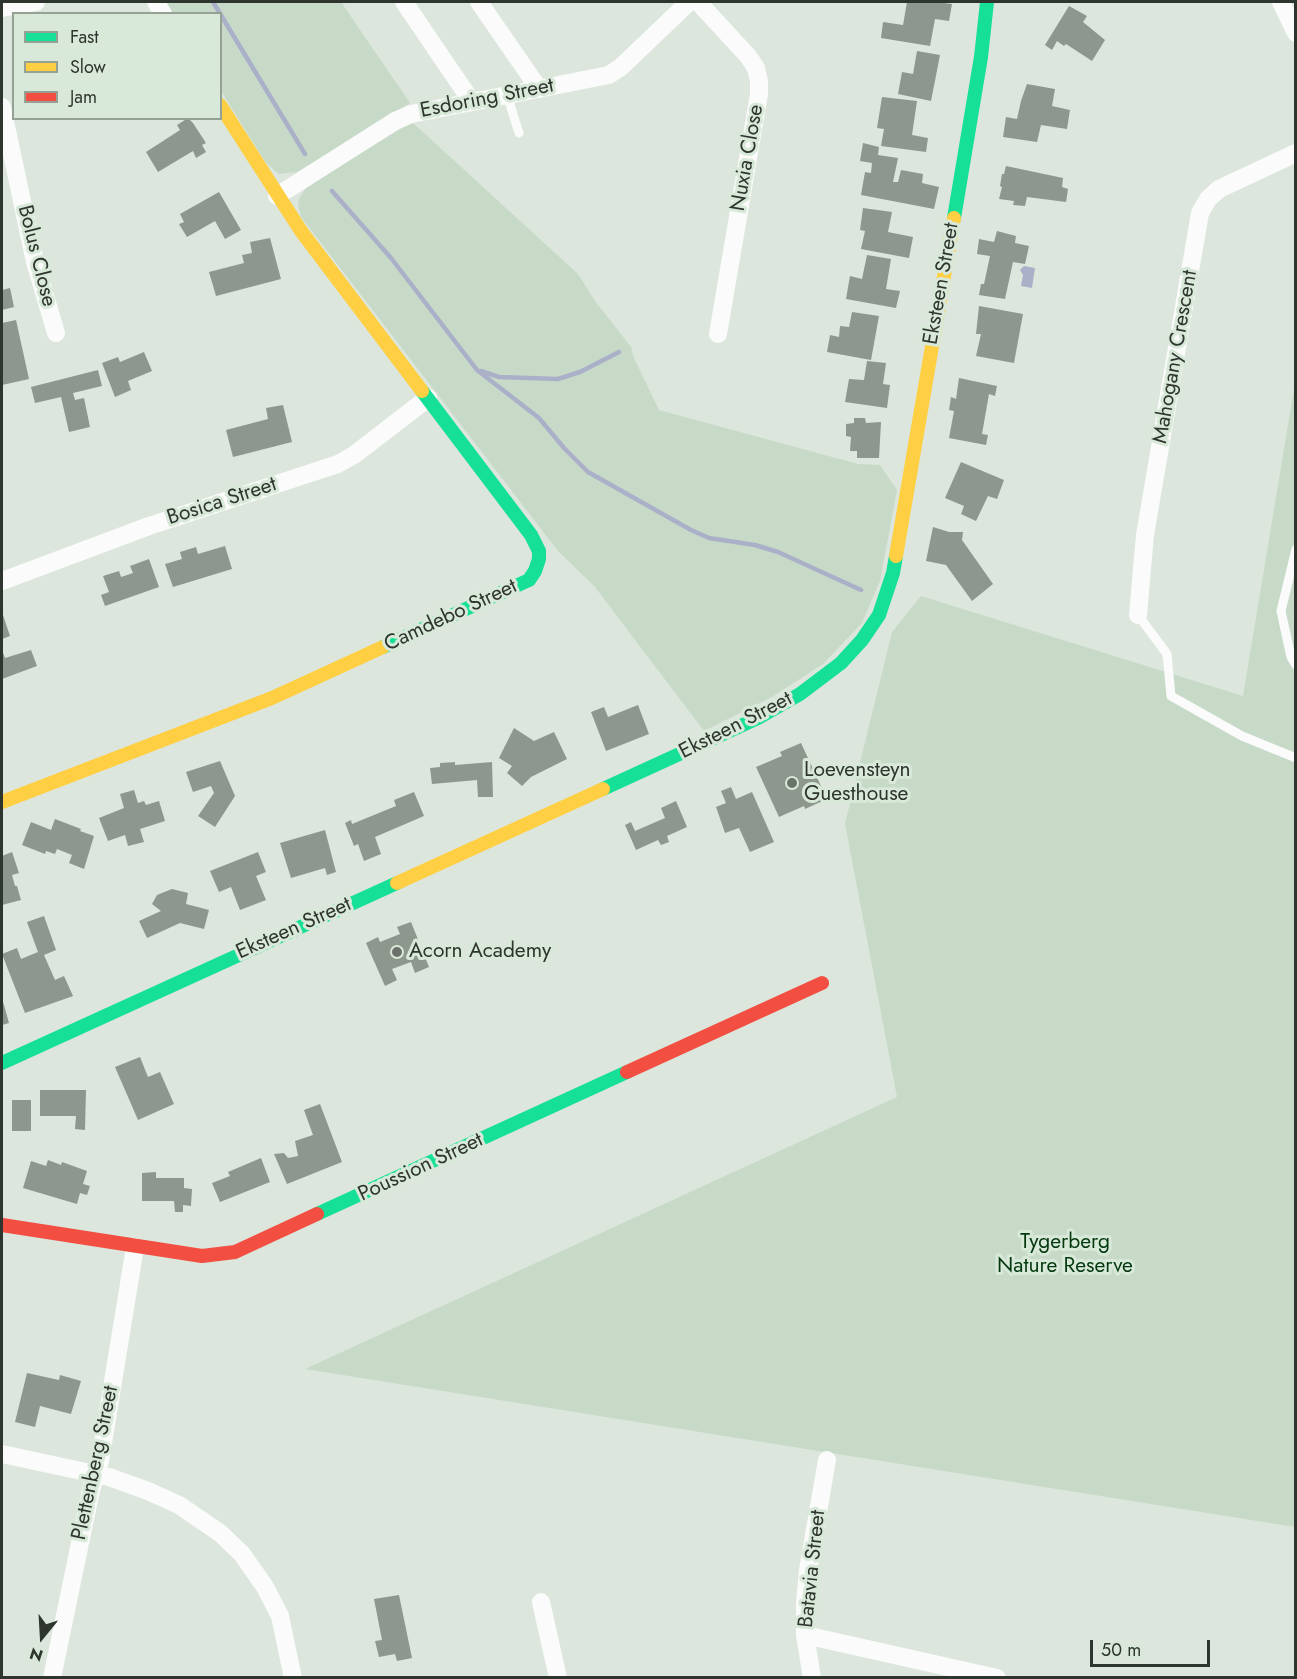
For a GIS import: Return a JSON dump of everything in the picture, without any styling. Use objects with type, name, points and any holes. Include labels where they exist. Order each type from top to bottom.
[{"type":"street","points":[[2,8],[36,2]]},
{"type":"street","points":[[404,2],[472,102]]},
{"type":"street","points":[[479,2],[539,89]]},
{"type":"street","name":"Esdoring Street","points":[[277,196],[395,121],[411,114],[591,79],[615,72],[689,2]]},
{"type":"street","name":"Nuxia Close","points":[[698,2],[748,56],[756,68],[759,81],[759,94],[718,334]]},
{"type":"street","name":"Eksteen Street","points":[[2,1064],[758,718],[808,688],[841,663],[862,640],[879,615],[893,573],[981,57],[987,2]]},
{"type":"street","points":[[1281,2],[1296,33]]},
{"type":"street","name":"Bolus Close","points":[[2,107],[35,262],[56,333]]},
{"type":"street","name":"Camdebo Street","points":[[2,802],[272,698],[445,620],[529,580],[539,559],[531,535],[301,231],[222,108]]},
{"type":"street","name":"Mahogany Crescent","points":[[1138,615],[1145,535],[1200,213],[1208,199],[1219,189],[1296,153]]},
{"type":"street","name":"Bosica Street","points":[[2,581],[149,526],[338,464],[354,455],[428,398]]},
{"type":"street","name":"Poussion Street","points":[[2,1225],[202,1256],[219,1256],[236,1252],[822,983]]},
{"type":"street","name":"Plettenberg Street","points":[[51,1677],[102,1450],[135,1246]]},
{"type":"street","points":[[2,1454],[109,1477],[148,1491],[179,1505],[220,1533],[242,1554],[265,1587],[280,1616],[293,1677]]},
{"type":"street","name":"Batavia Street","points":[[812,1677],[805,1635],[805,1604],[808,1570],[827,1460]]},
{"type":"street","points":[[541,1602],[558,1677]]},
{"type":"street","points":[[805,1635],[997,1677]]},
{"type":"lane","points":[[507,95],[519,133]]},
{"type":"lane","points":[[1296,549],[1281,611],[1291,657],[1296,665]]},
{"type":"lane","points":[[1138,615],[1167,654],[1172,696],[1242,736],[1296,758]]},
{"type":"green space","points":[[164,2],[341,2],[410,103],[297,172],[279,174],[266,163],[222,93],[222,12],[171,12]]},
{"type":"green space","points":[[412,122],[578,274],[595,301],[631,347],[633,356],[659,410],[858,464],[880,465],[897,490],[880,581],[862,623],[823,664],[772,697],[704,731],[595,587],[558,551],[301,217],[299,199],[307,186]]},
{"type":"green space","name":"Tygerberg Nature Reserve","points":[[1295,383],[1295,1527],[305,1369],[897,1097],[845,824],[892,632],[921,596],[1243,696]]},
{"type":"water","points":[[1024,266],[1035,268],[1032,288],[1021,286],[1023,275],[1020,270]]},
{"type":"building","points":[[907,2],[952,4],[949,21],[935,19],[930,46],[881,38],[883,22],[903,25]]},
{"type":"building","points":[[1069,6],[1087,16],[1083,22],[1105,40],[1092,61],[1066,44],[1064,46],[1057,41],[1052,50],[1045,45]]},
{"type":"building","points":[[917,51],[940,55],[931,101],[898,94],[902,72],[913,74]]},
{"type":"building","points":[[1027,84],[1055,89],[1052,106],[1070,110],[1067,129],[1041,125],[1037,142],[1003,137],[1006,117],[1017,119]]},
{"type":"building","points":[[882,97],[917,101],[912,135],[928,138],[926,152],[881,146],[884,129],[877,128]]},
{"type":"building","points":[[185,120],[190,120],[206,143],[202,145],[206,152],[196,158],[193,151],[158,172],[146,152],[180,130],[177,125]]},
{"type":"building","points":[[863,143],[879,147],[878,155],[898,158],[893,182],[898,182],[901,170],[923,174],[922,183],[939,187],[934,209],[861,195],[865,172],[871,173],[872,163],[860,161]]},
{"type":"building","points":[[1006,166],[1063,178],[1062,187],[1068,189],[1066,202],[1027,197],[1025,206],[1013,205],[1014,201],[999,199],[1002,174]]},
{"type":"building","points":[[219,192],[241,230],[225,239],[215,221],[187,237],[179,224],[184,222],[180,214]]},
{"type":"building","points":[[863,208],[892,212],[888,232],[913,237],[909,258],[861,249],[865,231],[860,230]]},
{"type":"building","points":[[997,231],[1016,236],[1015,243],[1029,246],[1025,264],[1013,262],[1005,299],[979,295],[981,284],[984,284],[990,256],[977,254],[979,239],[994,242]]},
{"type":"building","points":[[270,238],[281,279],[216,296],[209,272],[244,263],[242,255],[252,253],[250,242]]},
{"type":"building","points":[[867,255],[891,259],[886,289],[900,291],[896,308],[846,299],[850,276],[862,279]]},
{"type":"building","points":[[10,288],[14,307],[2,310],[2,290]]},
{"type":"building","points":[[979,306],[1023,314],[1014,363],[976,356],[981,334],[976,334]]},
{"type":"building","points":[[852,312],[879,316],[871,360],[827,352],[830,335],[839,337],[840,326],[849,327]]},
{"type":"building","points":[[16,320],[29,379],[2,385],[2,323]]},
{"type":"building","points":[[144,352],[152,371],[128,381],[131,390],[115,397],[102,363],[118,357],[120,362]]},
{"type":"building","points":[[867,361],[886,363],[883,384],[890,385],[887,408],[845,402],[849,379],[864,380]]},
{"type":"building","points":[[98,370],[102,386],[73,393],[75,400],[84,398],[90,427],[69,432],[61,397],[35,403],[31,387]]},
{"type":"building","points":[[959,378],[997,386],[995,396],[989,394],[982,434],[988,435],[986,445],[949,438],[954,411],[949,410],[951,397],[956,399]]},
{"type":"building","points":[[283,405],[292,442],[233,457],[226,430],[268,419],[266,408]]},
{"type":"building","points":[[854,418],[865,418],[866,423],[881,422],[879,458],[857,458],[857,451],[850,451],[851,437],[846,436],[846,424],[854,423]]},
{"type":"building","points":[[961,462],[1004,480],[997,499],[988,496],[976,521],[961,514],[964,506],[945,498]]},
{"type":"building","points":[[933,527],[949,532],[963,532],[962,540],[993,584],[972,601],[946,565],[926,561]]},
{"type":"building","points":[[225,546],[232,569],[173,587],[165,564],[182,559],[180,552],[196,547],[198,554]]},
{"type":"building","points":[[149,559],[159,587],[105,606],[101,595],[109,592],[103,576],[119,571],[121,577],[133,573],[130,566]]},
{"type":"building","points":[[2,612],[10,636],[2,639]]},
{"type":"building","points":[[2,650],[5,658],[31,650],[37,666],[2,679]]},
{"type":"building","points":[[638,705],[649,734],[606,751],[591,712],[604,707],[608,717]]},
{"type":"building","points":[[514,728],[534,741],[554,732],[567,759],[531,777],[522,786],[507,773],[512,766],[499,758]]},
{"type":"building","name":"Loevensteyn Guesthouse","points":[[801,743],[827,799],[779,817],[756,767],[782,756],[780,752]]},
{"type":"building","points":[[220,761],[235,796],[215,827],[198,816],[214,793],[211,786],[193,792],[186,772]]},
{"type":"building","points":[[455,762],[455,765],[492,762],[493,797],[478,797],[477,780],[432,784],[430,768],[440,767],[440,763]]},
{"type":"building","points":[[731,787],[736,799],[752,792],[774,842],[750,852],[739,828],[725,833],[716,807],[726,803],[721,791]]},
{"type":"building","points":[[134,790],[138,803],[144,801],[146,805],[159,801],[165,821],[140,829],[144,842],[128,846],[125,835],[108,841],[99,818],[124,808],[120,794]]},
{"type":"building","points":[[414,792],[424,816],[375,837],[381,854],[364,861],[358,844],[354,846],[345,823],[351,820],[352,824],[396,806],[394,800]]},
{"type":"building","points":[[676,801],[687,827],[667,836],[669,842],[661,845],[658,840],[636,850],[625,825],[631,822],[635,831],[665,818],[661,808]]},
{"type":"building","points":[[55,819],[94,836],[84,869],[69,863],[72,855],[57,849],[55,854],[46,851],[45,854],[22,845],[31,822],[51,830]]},
{"type":"building","points":[[325,830],[336,872],[327,875],[325,868],[291,878],[280,843]]},
{"type":"building","points":[[12,852],[19,873],[12,875],[21,900],[2,905],[2,856]]},
{"type":"building","points":[[258,852],[266,872],[256,876],[266,900],[240,910],[231,887],[219,892],[210,871]]},
{"type":"building","points":[[172,889],[188,893],[186,904],[209,910],[204,929],[180,923],[147,938],[139,921],[161,911],[152,904],[157,895]]},
{"type":"building","points":[[44,916],[56,950],[44,955],[55,980],[64,976],[73,996],[25,1013],[2,954],[17,948],[21,959],[38,952],[27,922]]},
{"type":"building","name":"Acorn Academy","points":[[411,922],[429,967],[415,973],[411,962],[392,969],[397,980],[385,986],[366,943],[378,937],[380,942],[400,934],[397,927]]},
{"type":"building","points":[[2,998],[9,1023],[2,1025]]},
{"type":"building","points":[[140,1057],[148,1077],[160,1072],[174,1104],[138,1120],[115,1067]]},
{"type":"building","points":[[40,1090],[86,1090],[85,1130],[75,1129],[76,1116],[40,1116]]},
{"type":"building","points":[[12,1100],[31,1100],[31,1131],[12,1131]]},
{"type":"building","points":[[320,1104],[342,1162],[287,1184],[274,1154],[284,1153],[288,1158],[298,1156],[295,1141],[313,1135],[304,1110]]},
{"type":"building","points":[[261,1158],[270,1182],[220,1202],[212,1183],[230,1176],[228,1172]]},
{"type":"building","points":[[48,1160],[61,1165],[62,1162],[87,1171],[83,1184],[90,1186],[87,1195],[80,1193],[77,1204],[23,1188],[31,1161],[46,1166]]},
{"type":"building","points":[[156,1172],[156,1178],[184,1178],[184,1188],[192,1189],[191,1206],[183,1205],[183,1212],[175,1212],[174,1201],[142,1201],[142,1173]]},
{"type":"building","points":[[27,1373],[59,1380],[60,1375],[81,1381],[71,1414],[40,1406],[35,1427],[15,1422]]},
{"type":"building","points":[[399,1595],[412,1658],[397,1661],[395,1654],[379,1657],[375,1641],[382,1640],[374,1599]]},
{"type":"waterway","points":[[213,2],[219,12]]},
{"type":"waterway","points":[[222,17],[305,154]]},
{"type":"waterway","points":[[332,191],[391,258],[477,370],[539,418],[588,472],[709,538],[755,545],[778,552],[861,590]]},
{"type":"waterway","points":[[481,371],[499,377],[558,379],[580,372],[619,352]]},
{"type":"traffic: fast","points":[[954,218],[981,57],[987,2]]},
{"type":"traffic: fast","points":[[383,647],[529,580],[539,559],[539,551],[531,535],[422,391]]},
{"type":"traffic: fast","points":[[603,789],[758,718],[800,694],[841,663],[862,640],[879,615],[893,573],[896,556]]},
{"type":"traffic: fast","points":[[2,1063],[397,883]]},
{"type":"traffic: fast","points":[[317,1214],[627,1072]]},
{"type":"traffic: slow","points":[[222,108],[301,231],[422,391]]},
{"type":"traffic: slow","points":[[896,556],[954,218]]},
{"type":"traffic: slow","points":[[2,802],[272,698],[383,647]]},
{"type":"traffic: slow","points":[[397,883],[603,789]]},
{"type":"traffic: jam","points":[[627,1072],[822,983]]},
{"type":"traffic: jam","points":[[2,1225],[202,1256],[235,1252],[317,1214]]},
{"type":"place","name":"Loevensteyn Guesthouse","points":[[792,783]]},
{"type":"place","name":"Acorn Academy","points":[[397,952]]}]
